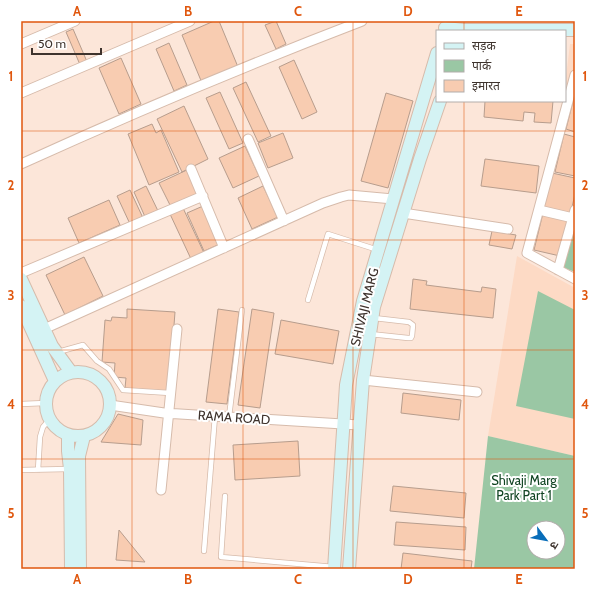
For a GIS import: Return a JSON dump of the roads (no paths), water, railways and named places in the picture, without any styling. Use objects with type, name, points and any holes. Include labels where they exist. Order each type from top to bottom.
[{"type":"main road","points":[[445,27],[575,30]]},
{"type":"main road","name":"SHIVAJI MARG","points":[[334,568],[346,385],[363,301],[436,56]]},
{"type":"main road","name":"SHIVAJI MARG","points":[[349,569],[362,380],[374,307],[440,102]]},
{"type":"main road","points":[[21,279],[52,346],[71,372]]},
{"type":"main road","points":[[21,306],[54,381]]},
{"type":"main road","points":[[71,372],[86,372],[99,379],[108,390],[110,405],[108,415],[103,424],[96,431],[84,436],[68,435],[56,427],[48,416],[46,403],[48,391],[54,381],[71,372]]},
{"type":"main road","points":[[68,435],[70,469],[71,569]]},
{"type":"main road","points":[[80,569],[79,456],[84,436]]},
{"type":"street","points":[[21,44],[75,21]]},
{"type":"street","points":[[21,93],[190,21]]},
{"type":"street","points":[[21,164],[121,119],[280,52],[362,21]]},
{"type":"street","points":[[575,75],[527,253],[575,279]]},
{"type":"street","points":[[248,139],[284,221]]},
{"type":"street","points":[[192,169],[224,248]]},
{"type":"street","points":[[44,329],[284,221],[341,197],[357,195],[393,200]]},
{"type":"street","points":[[21,273],[203,196]]},
{"type":"street","points":[[539,210],[574,214],[558,270]]},
{"type":"street","points":[[403,213],[508,229]]},
{"type":"street","points":[[161,490],[177,329]]},
{"type":"street","points":[[362,380],[477,392]]},
{"type":"street","name":"RAMA ROAD","points":[[110,405],[168,413],[359,425]]},
{"type":"lane","points":[[308,300],[328,234],[378,250]]},
{"type":"lane","points":[[229,417],[242,310]]},
{"type":"lane","points":[[370,334],[408,338],[411,338],[412,336],[413,325],[409,322],[372,318]]},
{"type":"lane","points":[[57,352],[83,345],[97,361],[109,369],[123,390],[170,393]]},
{"type":"lane","points":[[21,404],[46,403]]},
{"type":"lane","points":[[204,551],[215,416]]},
{"type":"lane","points":[[38,470],[42,427],[50,419]]},
{"type":"lane","points":[[21,470],[70,469]]},
{"type":"lane","points":[[225,496],[221,557],[334,568]]},
{"type":"park label","name":"Shivaji Marg Park Part 1","points":[[524,488]]}]
